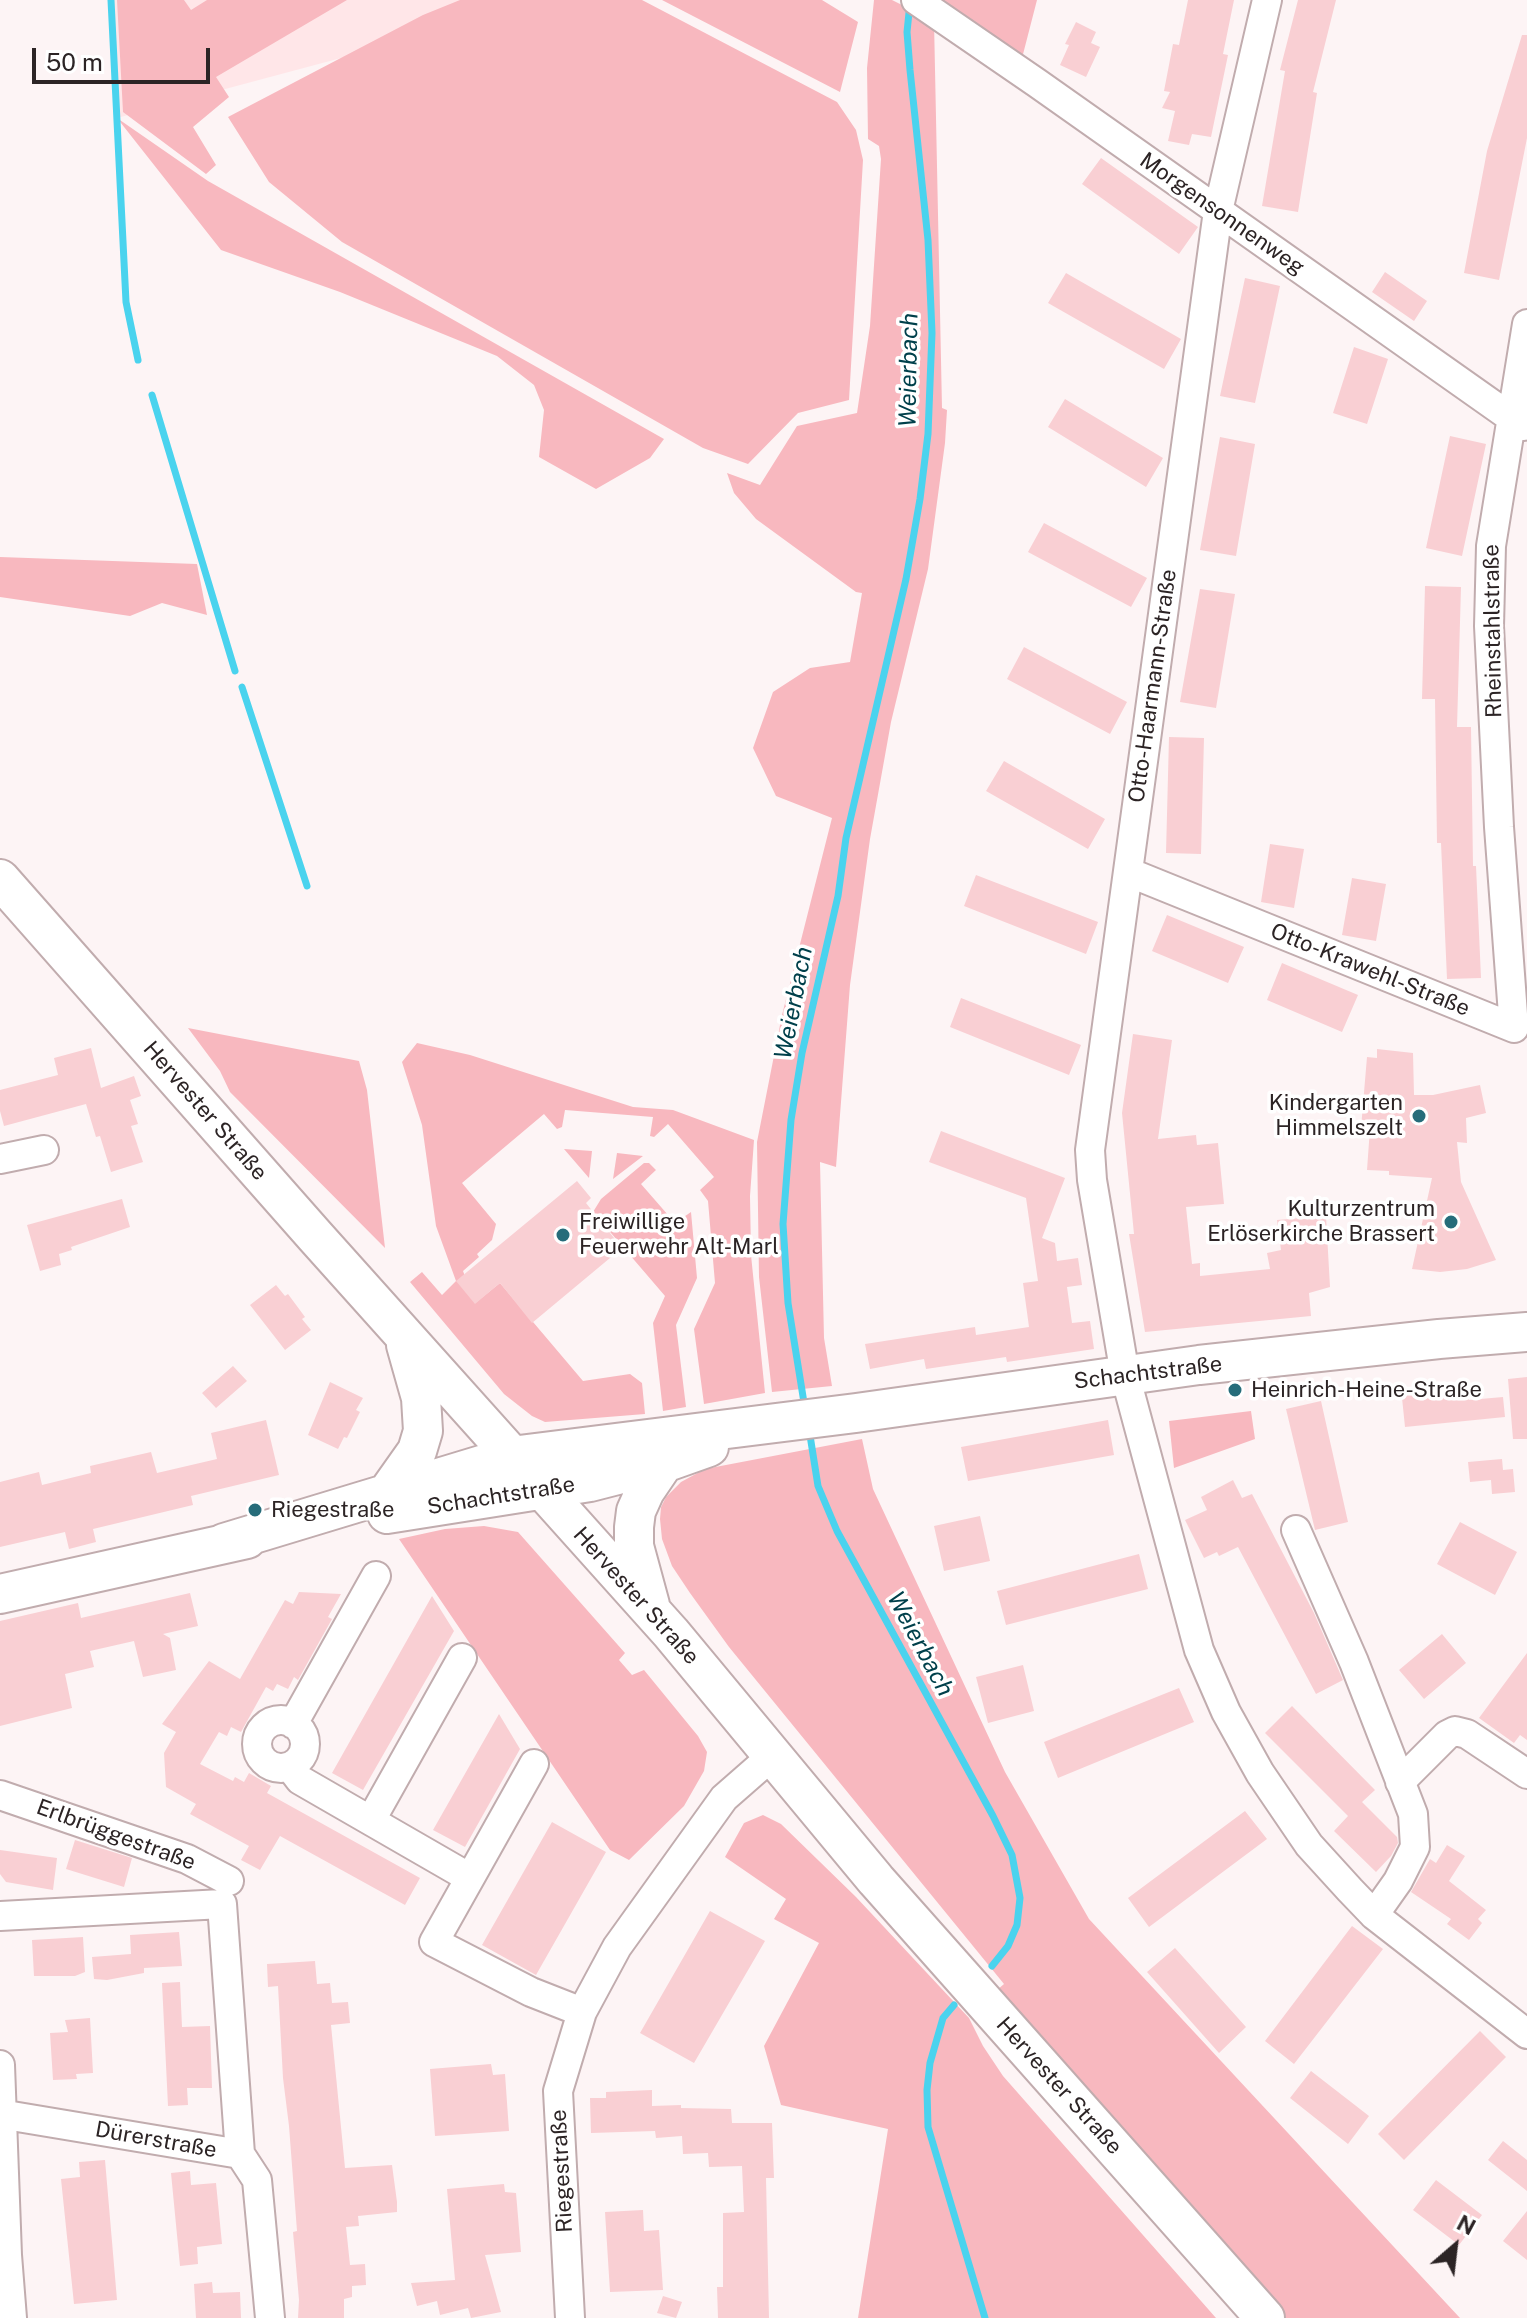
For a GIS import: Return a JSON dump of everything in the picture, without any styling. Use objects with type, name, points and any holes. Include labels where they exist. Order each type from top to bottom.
[{"type":"street","name":"Otto-Haarmann-Straße","points":[[1125,1375],[1090,1150],[1218,211],[1267,0]]},
{"type":"street","name":"Morgensonnenweg","points":[[922,3],[1519,423]]},
{"type":"street","name":"Rheinstahlstraße","points":[[1518,940],[1499,827],[1489,626],[1491,546],[1519,423],[1527,324]]},
{"type":"street","name":"Otto-Krawehl-Straße","points":[[1128,872],[1514,1028],[1518,940]]},
{"type":"street","name":"Hervester Straße","points":[[0,879],[652,1612],[945,1959],[1265,2318]]},
{"type":"street","points":[[0,1159],[44,1150]]},
{"type":"street","name":"Schachtstraße","points":[[224,1543],[511,1456],[1125,1375],[1527,1332]]},
{"type":"street","points":[[388,1492],[417,1451],[423,1431],[421,1398],[403,1334]]},
{"type":"street","points":[[1125,1375],[1199,1650],[1226,1712],[1260,1773],[1309,1845],[1374,1915],[1527,2034]]},
{"type":"street","name":"Schachtstraße","points":[[0,1594],[224,1543],[447,1503],[590,1482],[664,1463],[779,1422]]},
{"type":"street","points":[[652,1612],[634,1546],[634,1527],[636,1511],[645,1491],[664,1463]]},
{"type":"street","points":[[1296,1530],[1354,1662],[1413,1814],[1415,1847],[1398,1881],[1374,1915]]},
{"type":"street","points":[[293,1724],[376,1576]]},
{"type":"street","points":[[371,1820],[462,1658]]},
{"type":"street","points":[[280,1721],[293,1724],[302,1733],[305,1747],[300,1759],[290,1767],[276,1768],[247,1752],[267,1725],[280,1721]]},
{"type":"street","points":[[1400,1782],[1447,1735],[1455,1731],[1467,1734],[1527,1774]]},
{"type":"street","name":"Riegestraße","points":[[570,2318],[558,2091],[582,2012],[617,1947],[724,1798],[772,1756]]},
{"type":"street","points":[[534,1764],[434,1942],[531,1992],[582,2012]]},
{"type":"street","points":[[290,1767],[300,1780],[470,1878]]},
{"type":"street","name":"Erlbrüggestraße","points":[[0,1795],[187,1859],[229,1881]]},
{"type":"street","points":[[0,1916],[222,1904],[240,2154]]},
{"type":"street","points":[[0,2065],[3,2255],[12,2318]]},
{"type":"street","name":"Dürerstraße","points":[[2,2114],[240,2154],[257,2180],[270,2318]]},
{"type":"shaded area","points":[[111,0],[619,0],[397,43],[117,118]]},
{"type":"shaded area","points":[[117,0],[184,0],[191,10],[207,0],[347,0],[216,77],[229,97],[193,127],[216,165],[206,174],[123,112]]},
{"type":"shaded area","points":[[460,0],[642,0],[837,102],[856,130],[863,160],[849,400],[798,413],[748,464],[703,448],[342,242],[269,182],[228,117],[423,15]]},
{"type":"shaded area","points":[[662,0],[822,0],[858,22],[840,92]]},
{"type":"shaded area","points":[[874,0],[892,0],[934,21],[942,408],[947,410],[945,443],[928,569],[891,722],[870,839],[850,985],[836,1167],[820,1162],[824,1338],[832,1386],[772,1392],[759,1277],[757,1142],[782,1015],[832,818],[776,796],[753,748],[773,692],[810,668],[850,662],[862,593],[856,592],[756,519],[734,493],[727,473],[760,485],[797,426],[857,413],[870,326],[881,159],[879,146],[868,139],[867,68]]},
{"type":"shaded area","points":[[935,0],[1037,0],[1021,62]]},
{"type":"shaded area","points":[[117,118],[208,181],[664,439],[650,458],[596,489],[539,457],[544,410],[534,385],[497,356],[340,292],[221,250]]},
{"type":"shaded area","points":[[0,557],[197,564],[207,615],[162,603],[130,616],[0,597]]},
{"type":"shaded area","points":[[188,1028],[359,1061],[367,1090],[385,1248],[230,1092],[220,1071]]},
{"type":"shaded area","points":[[417,1043],[470,1055],[633,1107],[673,1110],[754,1140],[750,1196],[751,1255],[765,1393],[704,1404],[694,1329],[715,1283],[708,1201],[700,1190],[714,1177],[668,1124],[654,1137],[650,1136],[653,1117],[565,1110],[562,1127],[557,1129],[544,1114],[462,1183],[496,1224],[492,1240],[463,1271],[475,1303],[500,1283],[583,1381],[630,1374],[642,1383],[645,1414],[545,1422],[504,1394],[410,1282],[422,1272],[442,1295],[456,1281],[436,1226],[422,1125],[402,1062]]},
{"type":"shaded area","points":[[564,1149],[592,1151],[589,1178]]},
{"type":"shaded area","points":[[617,1153],[643,1156],[613,1179]]},
{"type":"shaded area","points":[[644,1163],[649,1163],[656,1170],[641,1184],[675,1223],[691,1212],[697,1278],[676,1325],[686,1407],[663,1411],[653,1323],[665,1296],[593,1212],[601,1199]]},
{"type":"shaded area","points":[[1251,1411],[1255,1439],[1174,1468],[1169,1421]]},
{"type":"shaded area","points":[[862,1439],[873,1489],[1005,1772],[1089,1919],[1460,2318],[1284,2318],[997,1990],[1004,1984],[729,1647],[690,1593],[672,1566],[662,1539],[660,1519],[666,1497],[681,1482],[705,1469]]},
{"type":"shaded area","points":[[484,1526],[518,1532],[625,1653],[619,1660],[632,1675],[644,1670],[698,1736],[707,1752],[704,1771],[684,1806],[629,1860],[610,1850],[399,1539],[445,1529]]},
{"type":"shaded area","points":[[763,1815],[781,1824],[856,1897],[969,2018],[1003,2076],[1216,2318],[858,2318],[888,2129],[781,2105],[764,2046],[819,1943],[774,1919],[786,1899],[725,1857],[744,1823]]},
{"type":"building","points":[[1188,0],[1234,0],[1223,54],[1228,55],[1211,137],[1192,134],[1189,145],[1168,141],[1175,111],[1162,108],[1170,92],[1164,91],[1173,44],[1179,45]]},
{"type":"building","points":[[1298,0],[1336,0],[1313,92],[1317,93],[1298,212],[1262,206],[1285,71],[1280,70]]},
{"type":"building","points":[[1076,22],[1096,32],[1091,43],[1100,47],[1086,77],[1060,65],[1069,45],[1065,44]]},
{"type":"building","points":[[1522,35],[1527,35],[1527,138],[1499,280],[1464,273],[1487,151]]},
{"type":"building","points":[[1101,158],[1198,227],[1179,254],[1082,184]]},
{"type":"building","points":[[1385,272],[1427,301],[1414,321],[1372,292]]},
{"type":"building","points":[[1066,273],[1181,339],[1164,369],[1048,303]]},
{"type":"building","points":[[1245,278],[1280,286],[1255,403],[1220,396]]},
{"type":"building","points":[[1354,347],[1388,359],[1367,424],[1333,413]]},
{"type":"building","points":[[1065,399],[1163,458],[1146,487],[1048,427]]},
{"type":"building","points":[[1450,436],[1486,444],[1462,556],[1426,548]]},
{"type":"building","points":[[1220,437],[1255,444],[1236,556],[1200,550]]},
{"type":"building","points":[[1044,523],[1147,578],[1131,607],[1028,552]]},
{"type":"building","points":[[1425,586],[1461,587],[1457,727],[1471,727],[1473,866],[1476,866],[1481,978],[1447,979],[1441,843],[1437,843],[1435,699],[1422,699]]},
{"type":"building","points":[[1200,589],[1235,594],[1216,708],[1180,702]]},
{"type":"building","points":[[1024,647],[1127,702],[1110,734],[1007,679]]},
{"type":"building","points":[[1169,737],[1204,738],[1201,854],[1166,853]]},
{"type":"building","points":[[1004,761],[1105,819],[1088,849],[986,791]]},
{"type":"building","points":[[1270,844],[1304,849],[1294,908],[1261,902]]},
{"type":"building","points":[[976,875],[1098,922],[1086,954],[964,906]]},
{"type":"building","points":[[1352,878],[1386,884],[1376,941],[1342,935]]},
{"type":"building","points":[[1167,915],[1244,947],[1228,983],[1152,951]]},
{"type":"building","points":[[1282,963],[1358,995],[1342,1032],[1267,1000]]},
{"type":"building","points":[[961,998],[1081,1045],[1069,1075],[950,1027]]},
{"type":"building","points":[[1133,1034],[1172,1040],[1158,1139],[1196,1135],[1197,1145],[1218,1143],[1224,1204],[1186,1207],[1192,1264],[1200,1263],[1200,1276],[1270,1269],[1267,1253],[1281,1250],[1277,1220],[1326,1216],[1330,1287],[1309,1293],[1311,1316],[1145,1332],[1129,1234],[1134,1234],[1122,1113]]},
{"type":"building","points":[[91,1048],[101,1088],[134,1076],[141,1096],[130,1100],[138,1124],[131,1126],[143,1162],[111,1172],[86,1104],[4,1126],[0,1111],[0,1090],[58,1075],[54,1058]]},
{"type":"building","points":[[1377,1049],[1413,1053],[1414,1095],[1433,1095],[1480,1085],[1486,1113],[1466,1118],[1467,1143],[1457,1142],[1461,1182],[1496,1260],[1467,1269],[1440,1272],[1412,1269],[1432,1178],[1367,1170],[1370,1128],[1361,1128],[1367,1057],[1377,1058]]},
{"type":"building","points":[[941,1131],[1065,1178],[1042,1238],[1055,1243],[1057,1261],[1078,1258],[1082,1285],[1067,1287],[1072,1323],[1090,1321],[1094,1349],[1007,1362],[1006,1357],[926,1369],[924,1359],[870,1369],[865,1344],[975,1327],[976,1335],[1029,1327],[1023,1283],[1038,1281],[1026,1198],[929,1162]]},
{"type":"building","points":[[577,1181],[591,1198],[586,1203],[622,1248],[532,1323],[500,1283],[475,1304],[456,1281]]},
{"type":"building","points":[[122,1199],[130,1227],[71,1247],[72,1250],[59,1254],[61,1265],[40,1271],[27,1225]]},
{"type":"building","points":[[276,1285],[285,1296],[288,1294],[311,1330],[285,1350],[250,1305]]},
{"type":"building","points":[[233,1366],[247,1381],[216,1408],[202,1393]]},
{"type":"building","points":[[1527,1377],[1527,1439],[1513,1439],[1508,1379]]},
{"type":"building","points":[[330,1382],[363,1398],[356,1410],[360,1412],[338,1449],[308,1435]]},
{"type":"building","points":[[1467,1382],[1469,1400],[1503,1397],[1505,1417],[1405,1427],[1401,1388]]},
{"type":"building","points":[[1321,1401],[1348,1522],[1315,1530],[1286,1409]]},
{"type":"building","points":[[266,1420],[279,1475],[191,1496],[193,1505],[93,1529],[96,1542],[69,1549],[65,1532],[0,1547],[0,1482],[39,1472],[42,1485],[91,1473],[90,1466],[151,1452],[157,1473],[217,1459],[211,1433]]},
{"type":"building","points":[[1108,1420],[1114,1455],[968,1481],[961,1447]]},
{"type":"building","points":[[1502,1459],[1503,1470],[1513,1469],[1515,1492],[1492,1494],[1491,1480],[1470,1482],[1468,1462]]},
{"type":"building","points":[[1233,1480],[1242,1498],[1252,1494],[1314,1613],[1343,1680],[1316,1694],[1238,1547],[1219,1556],[1217,1552],[1204,1558],[1185,1520],[1207,1510],[1201,1497]]},
{"type":"building","points":[[980,1516],[990,1561],[944,1571],[934,1526]]},
{"type":"building","points":[[1460,1522],[1517,1552],[1495,1595],[1437,1564]]},
{"type":"building","points":[[1139,1554],[1148,1589],[1006,1625],[997,1591]]},
{"type":"building","points":[[299,1592],[341,1594],[328,1617],[332,1619],[298,1680],[294,1677],[288,1689],[277,1684],[273,1691],[266,1687],[241,1732],[231,1727],[227,1736],[219,1732],[200,1764],[233,1781],[235,1777],[244,1782],[249,1773],[271,1786],[267,1793],[420,1878],[405,1905],[280,1836],[260,1870],[241,1860],[249,1846],[190,1814],[196,1804],[166,1787],[164,1753],[176,1732],[162,1724],[209,1661],[240,1679],[285,1600],[293,1604]]},
{"type":"building","points":[[190,1593],[198,1626],[163,1634],[170,1638],[176,1670],[143,1677],[134,1641],[90,1651],[94,1667],[65,1674],[72,1708],[0,1726],[0,1621],[78,1603],[81,1618]]},
{"type":"building","points":[[432,1596],[454,1631],[363,1790],[332,1773]]},
{"type":"building","points":[[1442,1634],[1466,1663],[1424,1699],[1399,1670]]},
{"type":"building","points":[[1527,1653],[1527,1740],[1520,1735],[1514,1743],[1479,1718]]},
{"type":"building","points":[[1023,1665],[1034,1711],[988,1723],[976,1677]]},
{"type":"building","points":[[1179,1688],[1194,1722],[1058,1778],[1044,1742]]},
{"type":"building","points":[[1292,1706],[1375,1790],[1362,1802],[1397,1837],[1398,1843],[1376,1872],[1334,1831],[1348,1816],[1265,1733]]},
{"type":"building","points":[[499,1714],[520,1749],[465,1847],[433,1830]]},
{"type":"building","points":[[1245,1811],[1267,1839],[1149,1927],[1128,1898]]},
{"type":"building","points":[[552,1822],[606,1852],[536,1975],[482,1945]]},
{"type":"building","points":[[75,1840],[132,1858],[124,1887],[66,1869]]},
{"type":"building","points":[[1447,1845],[1465,1856],[1449,1881],[1486,1910],[1478,1919],[1482,1923],[1469,1940],[1447,1924],[1451,1919],[1411,1892],[1430,1859],[1436,1863]]},
{"type":"building","points":[[0,1850],[57,1858],[53,1890],[6,1882],[0,1874]]},
{"type":"building","points":[[710,1911],[765,1941],[694,2063],[640,2033]]},
{"type":"building","points":[[1352,1926],[1383,1949],[1294,2064],[1265,2041]]},
{"type":"building","points":[[179,1932],[182,1966],[144,1968],[144,1973],[107,1980],[94,1979],[92,1957],[131,1954],[130,1935]]},
{"type":"building","points":[[83,1937],[85,1972],[75,1976],[34,1976],[32,1940]]},
{"type":"building","points":[[1175,1948],[1246,2027],[1219,2053],[1147,1972]]},
{"type":"building","points":[[315,1961],[317,1984],[330,1983],[332,2003],[348,2002],[350,2023],[331,2025],[345,2168],[392,2165],[397,2202],[397,2212],[358,2216],[359,2226],[346,2227],[350,2265],[365,2264],[366,2285],[352,2286],[352,2297],[344,2299],[344,2318],[298,2318],[293,2232],[297,2231],[278,1986],[268,1987],[267,1964]]},
{"type":"building","points":[[180,1982],[182,2027],[210,2026],[212,2088],[187,2088],[188,2105],[168,2106],[162,1983]]},
{"type":"building","points":[[90,2018],[93,2073],[76,2074],[77,2079],[53,2080],[50,2033],[68,2032],[65,2020]]},
{"type":"building","points":[[1480,2031],[1506,2057],[1404,2160],[1378,2134]]},
{"type":"building","points":[[491,2064],[493,2075],[505,2074],[509,2131],[435,2136],[430,2069]]},
{"type":"building","points":[[1311,2071],[1369,2116],[1348,2144],[1290,2098]]},
{"type":"building","points":[[652,2090],[652,2106],[731,2109],[732,2123],[772,2123],[774,2178],[766,2178],[769,2318],[718,2318],[717,2287],[723,2287],[723,2213],[744,2212],[742,2166],[709,2167],[708,2153],[683,2154],[682,2136],[656,2138],[655,2131],[591,2133],[590,2098],[606,2098],[606,2092]]},
{"type":"building","points":[[1503,2141],[1527,2160],[1527,2191],[1488,2160]]},
{"type":"building","points":[[105,2160],[117,2300],[74,2304],[61,2179],[80,2177],[79,2162]]},
{"type":"building","points":[[190,2171],[191,2185],[216,2183],[222,2244],[197,2247],[198,2264],[180,2266],[171,2173]]},
{"type":"building","points":[[1436,2180],[1482,2215],[1459,2245],[1413,2210]]},
{"type":"building","points":[[504,2184],[505,2192],[516,2193],[521,2252],[485,2255],[501,2312],[471,2318],[468,2308],[440,2315],[437,2301],[417,2306],[411,2283],[455,2280],[447,2189]]},
{"type":"building","points":[[643,2210],[644,2231],[659,2230],[663,2290],[610,2292],[605,2212]]},
{"type":"building","points":[[1527,2211],[1527,2260],[1503,2241]]},
{"type":"building","points":[[212,2282],[213,2293],[240,2292],[241,2318],[196,2318],[194,2284]]},
{"type":"building","points":[[663,2296],[682,2302],[676,2318],[657,2313]]},
{"type":"waterway","points":[[111,0],[126,302],[138,360]]},
{"type":"waterway","name":"Weierbach","points":[[805,1409],[788,1303],[783,1224],[791,1120],[802,1053],[838,896],[846,838],[906,579],[928,434],[932,333],[928,240],[907,32],[910,3]]},
{"type":"waterway","points":[[152,395],[235,671]]},
{"type":"waterway","points":[[242,687],[307,886]]},
{"type":"waterway","name":"Weierbach","points":[[809,1429],[818,1486],[837,1531],[1012,1855],[1020,1898],[1017,1925],[1008,1946],[992,1966]]},
{"type":"waterway","name":"Weierbach","points":[[954,2005],[943,2018],[930,2063],[928,2127],[985,2318]]},
{"type":"place","name":"Kindergarten Himmelszelt","points":[[1419,1116]]},
{"type":"place","name":"Kulturzentrum Erlöserkirche Brassert","points":[[1451,1222]]},
{"type":"place","name":"Freiwillige Feuerwehr Alt-Marl","points":[[563,1235]]},
{"type":"place","name":"Heinrich-Heine-Straße","points":[[1235,1390]]},
{"type":"place","name":"Riegestraße","points":[[255,1510]]}]
